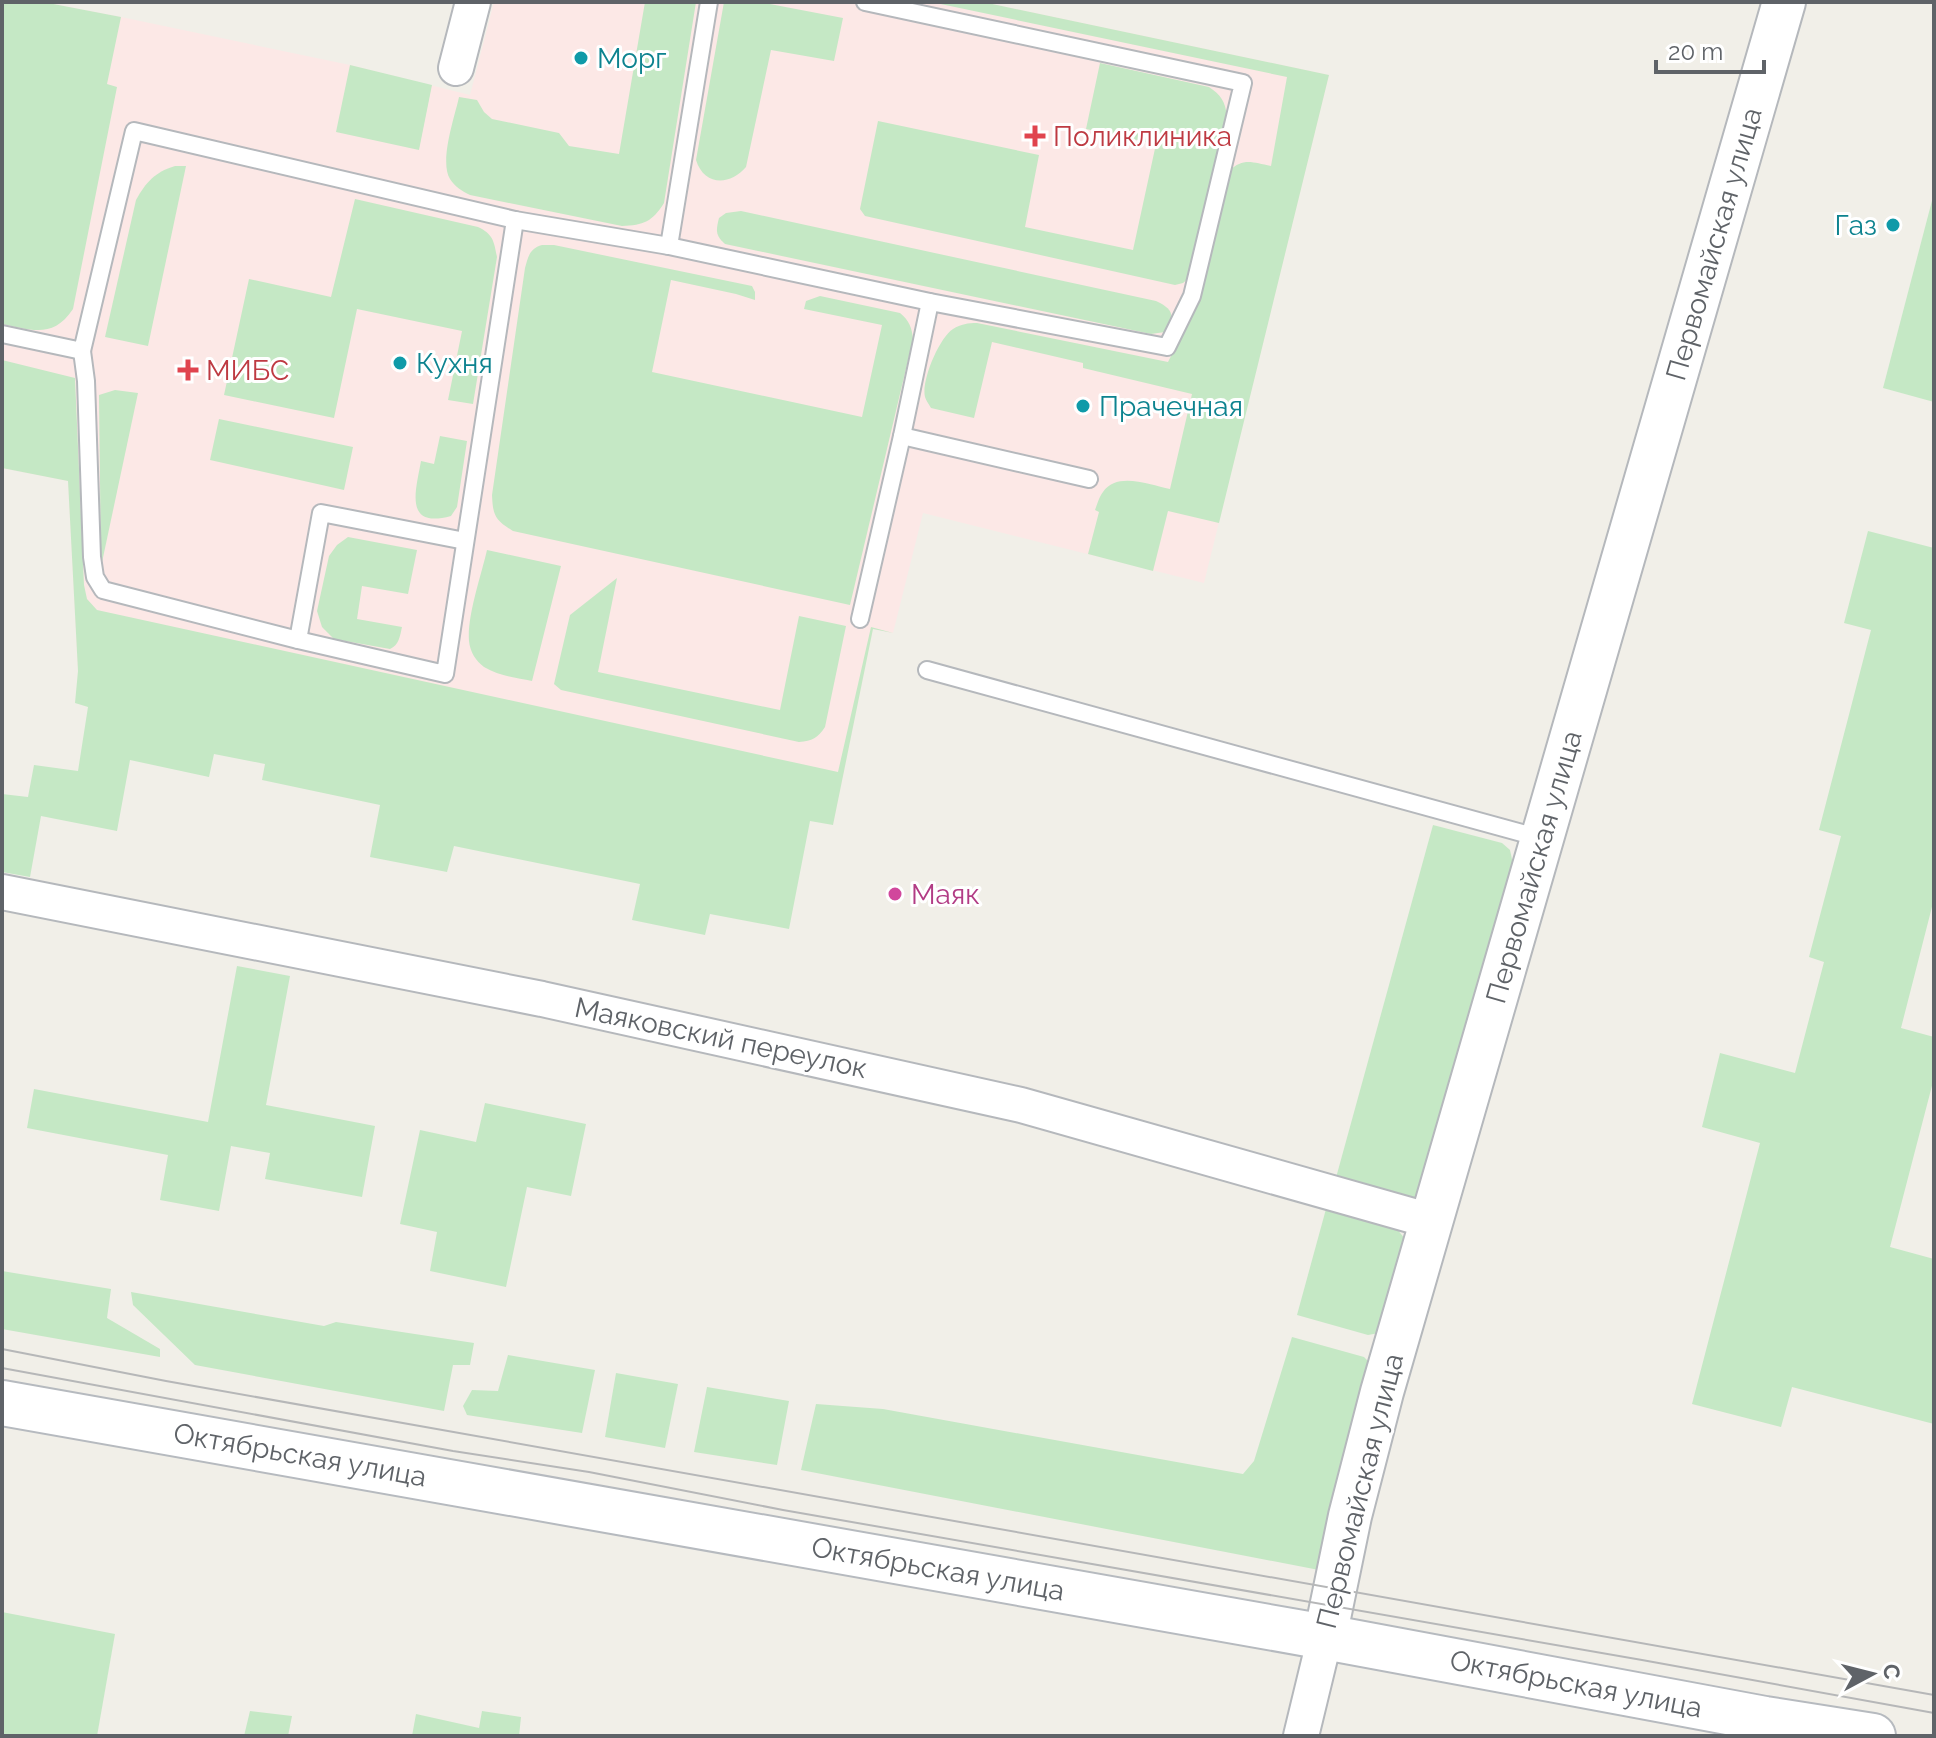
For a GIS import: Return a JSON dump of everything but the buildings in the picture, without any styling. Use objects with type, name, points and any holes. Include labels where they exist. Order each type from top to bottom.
[{"type":"main road","name":"Октябрьская улица","points":[[2,1403],[1873,1736]]},
{"type":"street","points":[[456,68],[473,2]]},
{"type":"street","name":"Первомайская улица","points":[[1301,1736],[1382,1392],[1784,2]]},
{"type":"street","name":"Маяковский переулок","points":[[2,892],[527,995],[1021,1105],[1431,1221]]},
{"type":"lane","points":[[669,246],[709,2]]},
{"type":"lane","points":[[515,220],[445,674],[103,590],[95,577],[92,557],[86,381],[82,351],[134,131],[515,220],[669,246],[930,302],[1167,347],[1192,296],[1243,83],[865,2]]},
{"type":"lane","points":[[860,619],[930,302]]},
{"type":"lane","points":[[2,334],[82,351]]},
{"type":"lane","points":[[902,436],[1089,479]]},
{"type":"lane","points":[[298,640],[321,513],[465,541]]},
{"type":"lane","points":[[927,670],[1542,839]]},
{"type":"shaded area","points":[[4,2],[43,2],[121,17],[350,65],[470,95],[494,2],[983,2],[1329,75],[1204,583],[923,513],[893,633],[873,629],[833,825],[78,671],[68,481],[2,468]]},
{"type":"green space","points":[[4,2],[43,2],[121,17],[107,84],[117,87],[73,309],[50,329],[2,324]]},
{"type":"green space","points":[[645,2],[696,2],[664,203],[651,218],[642,223],[622,226],[470,195],[454,184],[446,161],[459,97],[477,100],[492,119],[559,133],[569,146],[619,154]]},
{"type":"green space","points":[[724,2],[759,2],[843,18],[834,61],[771,50],[746,167],[733,178],[718,180],[705,175],[696,160]]},
{"type":"green space","points":[[931,2],[983,2],[1329,75],[1219,523],[1168,511],[1153,571],[1088,554],[1099,512],[1095,510],[1103,492],[1117,482],[1134,481],[1170,489],[1192,394],[1083,368],[1083,363],[992,342],[974,418],[931,408],[924,390],[928,371],[948,334],[959,326],[974,323],[1168,362],[1200,298],[1229,171],[1244,162],[1271,166],[1287,77]]},
{"type":"green space","points":[[1100,63],[1209,87],[1224,102],[1227,116],[1189,278],[1183,283],[1175,285],[865,216],[860,209],[878,121],[1039,155],[1025,227],[1133,250],[1156,144],[1086,129]]},
{"type":"green space","points":[[350,65],[432,85],[419,150],[336,132]]},
{"type":"green space","points":[[175,166],[186,166],[148,346],[105,337],[136,200],[152,178]]},
{"type":"green space","points":[[1934,193],[1934,402],[1883,388]]},
{"type":"green space","points":[[355,199],[478,227],[492,239],[497,257],[473,404],[448,400],[462,331],[357,309],[334,418],[224,395],[249,279],[331,297]]},
{"type":"green space","points":[[741,211],[1156,301],[1169,310],[1171,322],[1165,332],[1151,334],[725,244],[717,232],[719,218],[726,213]]},
{"type":"green space","points":[[542,245],[752,286],[755,300],[671,280],[652,372],[862,417],[882,325],[804,309],[806,301],[820,296],[900,313],[906,318],[913,339],[850,605],[513,531],[499,520],[494,513],[492,495],[525,268],[532,251]]},
{"type":"green space","points":[[2,360],[75,378],[84,585],[87,599],[97,610],[838,772],[871,627],[893,633],[873,629],[833,825],[810,821],[789,929],[710,914],[705,935],[632,920],[640,884],[454,846],[447,872],[370,857],[380,805],[262,780],[265,764],[214,754],[209,777],[130,760],[117,831],[41,816],[30,877],[2,872],[2,794],[28,797],[34,765],[78,771],[88,707],[75,703],[78,671],[68,481],[2,468]]},
{"type":"green space","points":[[115,390],[138,393],[101,567],[99,395]]},
{"type":"green space","points":[[219,419],[353,447],[344,490],[210,460]]},
{"type":"green space","points":[[440,436],[467,441],[457,507],[451,516],[436,519],[419,512],[416,495],[421,461],[434,464]]},
{"type":"green space","points":[[1868,531],[1934,548],[1934,899],[1901,1028],[1934,1037],[1934,1078],[1890,1247],[1934,1259],[1934,1424],[1792,1387],[1781,1427],[1692,1404],[1760,1143],[1702,1127],[1720,1053],[1795,1073],[1824,962],[1809,957],[1841,836],[1819,830],[1871,630],[1844,623]]},
{"type":"green space","points":[[348,537],[417,550],[408,594],[362,586],[357,619],[402,627],[397,643],[390,649],[334,639],[322,627],[317,611],[329,556]]},
{"type":"green space","points":[[487,550],[561,566],[532,681],[484,667],[471,649],[470,620]]},
{"type":"green space","points":[[617,578],[598,672],[780,710],[799,616],[846,626],[825,727],[814,738],[799,742],[561,690],[554,684],[570,615]]},
{"type":"green space","points":[[1433,825],[1502,843],[1510,850],[1513,864],[1423,1193],[1411,1201],[1334,1185]]},
{"type":"green space","points":[[237,966],[290,976],[266,1105],[375,1126],[362,1197],[265,1179],[270,1153],[231,1146],[219,1211],[160,1200],[168,1155],[27,1128],[34,1089],[208,1122]]},
{"type":"green space","points":[[485,1103],[586,1124],[571,1196],[527,1187],[506,1287],[430,1271],[437,1232],[400,1224],[420,1130],[476,1142]]},
{"type":"green space","points":[[1326,1209],[1397,1229],[1405,1239],[1379,1333],[1368,1335],[1297,1315]]},
{"type":"green space","points":[[2,1271],[111,1289],[107,1318],[160,1349],[160,1357],[2,1329]]},
{"type":"green space","points":[[131,1292],[324,1326],[336,1322],[474,1343],[470,1365],[453,1365],[444,1411],[195,1365],[133,1305]]},
{"type":"green space","points":[[1292,1337],[1364,1357],[1371,1364],[1319,1570],[801,1470],[816,1404],[883,1409],[1243,1474],[1254,1461]]},
{"type":"green space","points":[[508,1355],[595,1370],[582,1433],[467,1415],[463,1406],[472,1390],[498,1391]]},
{"type":"green space","points":[[616,1373],[678,1384],[665,1448],[605,1437]]},
{"type":"green space","points":[[707,1387],[789,1401],[777,1465],[694,1452]]},
{"type":"green space","points":[[2,1612],[115,1634],[97,1736],[2,1736]]},
{"type":"green space","points":[[250,1711],[292,1716],[288,1736],[244,1736]]},
{"type":"green space","points":[[482,1711],[521,1717],[519,1736],[412,1736],[416,1714],[479,1728]]},
{"type":"tram line","points":[[2,1349],[166,1381],[1934,1695]]},
{"type":"tram line","points":[[2,1368],[453,1451],[589,1472],[783,1510],[1934,1713]]},
{"type":"place","name":"Морг","points":[[581,58]]},
{"type":"place","name":"Поликлиника","points":[[1035,136]]},
{"type":"place","name":"Газ","points":[[1893,225]]},
{"type":"place","name":"Кухня","points":[[400,363]]},
{"type":"place","name":"МИБС","points":[[188,370]]},
{"type":"place","name":"Прачечная","points":[[1083,406]]},
{"type":"place","name":"Маяк","points":[[895,894]]}]
